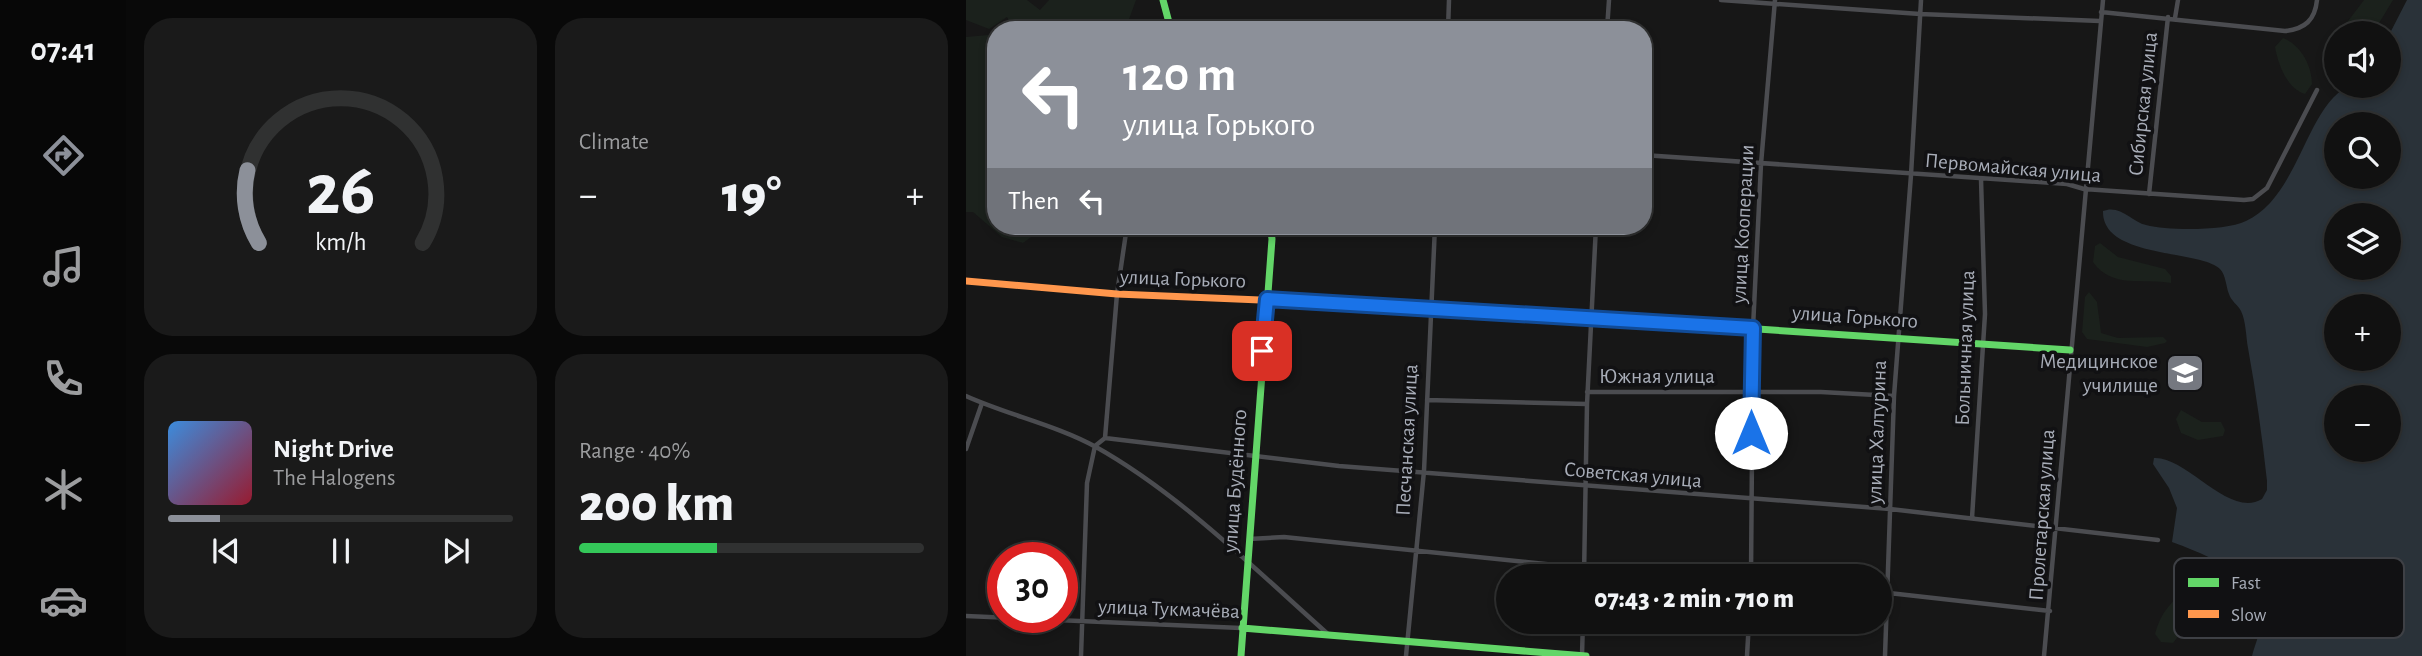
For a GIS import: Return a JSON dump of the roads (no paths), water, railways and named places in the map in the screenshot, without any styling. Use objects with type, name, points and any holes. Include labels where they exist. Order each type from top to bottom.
[{"type":"street","points":[[1163,0],[1169,21]]},
{"type":"street","points":[[1448,21],[1449,0]]},
{"type":"street","points":[[1608,21],[1609,0]]},
{"type":"street","points":[[1721,0],[1920,14],[2100,21]]},
{"type":"street","name":"улица Халтурина","points":[[1888,564],[1897,338],[1912,175],[1921,0]]},
{"type":"street","name":"Пролетарская улица","points":[[2044,656],[2058,528],[2070,350],[2103,0]]},
{"type":"street","name":"Сибирская улица","points":[[2175,18],[2178,0]]},
{"type":"street","points":[[2101,12],[2285,31],[2306,25],[2314,15],[2317,0]]},
{"type":"street","name":"улица Кооперации","points":[[1751,564],[1753,328],[1761,164],[1775,2]]},
{"type":"street","name":"Сибирская улица","points":[[2149,194],[2168,17]]},
{"type":"street","name":"Первомайская улица","points":[[1652,156],[2067,184],[2084,189],[2244,200],[2259,195],[2274,176],[2317,90]]},
{"type":"street","name":"Больничная улица","points":[[1972,518],[1984,344],[1981,179]]},
{"type":"street","points":[[1081,656],[1087,483],[1095,446],[1105,438],[1117,294],[1126,235]]},
{"type":"street","name":"улица Будённого","points":[[1241,656],[1253,456],[1271,235]]},
{"type":"street","name":"Песчанская улица","points":[[1406,656],[1424,471],[1434,235]]},
{"type":"street","points":[[1584,564],[1587,392],[1596,235]]},
{"type":"street","name":"улица Горького","points":[[966,281],[1117,294],[1430,307],[2070,350]]},
{"type":"street","name":"Южная улица","points":[[1587,392],[1821,392],[1894,397]]},
{"type":"street","points":[[966,396],[1095,446],[1161,492],[1247,561],[1329,635]]},
{"type":"street","points":[[1427,400],[1587,404]]},
{"type":"street","points":[[966,449],[982,403]]},
{"type":"street","name":"Советская улица","points":[[1105,438],[1339,466],[1424,471],[1753,501],[1890,509],[2158,540]]},
{"type":"street","points":[[1248,539],[1283,537],[1532,564]]},
{"type":"street","points":[[1892,593],[2050,611]]},
{"type":"street","name":"улица Тукмачёва","points":[[966,616],[1242,628],[1583,656]]},
{"type":"street","points":[[1583,634],[1583,656]]},
{"type":"street","points":[[1747,656],[1748,634]]},
{"type":"street","name":"улица Халтурина","points":[[1885,656],[1886,634]]},
{"type":"place","name":"Медицинское училище","points":[[2185,373]]}]
